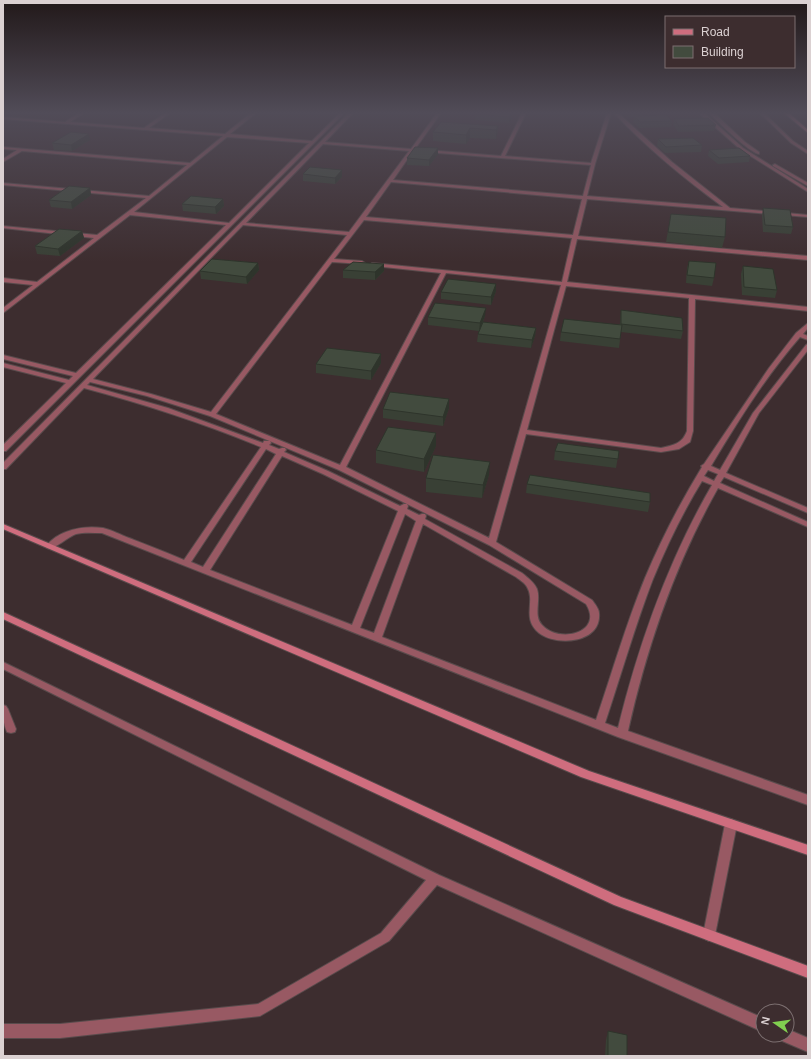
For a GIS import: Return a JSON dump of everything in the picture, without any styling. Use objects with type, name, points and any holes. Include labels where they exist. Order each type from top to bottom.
[{"type":"main road","points":[[3,526],[585,774],[808,850]]},
{"type":"main road","points":[[3,615],[618,901],[808,972]]},
{"type":"street","points":[[172,162],[191,164]]},
{"type":"street","points":[[3,449],[291,162]]},
{"type":"street","points":[[3,467],[303,162]]},
{"type":"street","points":[[212,415],[363,218],[402,162]]},
{"type":"street","points":[[492,543],[586,198],[593,164],[572,162]]},
{"type":"street","points":[[668,162],[728,210]]},
{"type":"street","points":[[763,162],[808,191]]},
{"type":"street","points":[[774,162],[808,185]]},
{"type":"street","points":[[3,311],[191,164]]},
{"type":"street","points":[[389,181],[808,216]]},
{"type":"street","points":[[3,184],[150,197]]},
{"type":"street","points":[[129,213],[229,224]]},
{"type":"street","points":[[363,218],[808,258]]},
{"type":"street","points":[[243,224],[350,234]]},
{"type":"street","points":[[3,227],[98,237]]},
{"type":"street","points":[[331,260],[808,309]]},
{"type":"street","points":[[342,468],[444,271]]},
{"type":"street","points":[[3,280],[37,284]]},
{"type":"street","points":[[523,432],[661,450],[676,447],[687,440],[690,431],[692,297]]},
{"type":"street","points":[[599,725],[649,579],[674,522],[705,466],[755,392],[798,334],[807,327]]},
{"type":"street","points":[[798,334],[808,338]]},
{"type":"street","points":[[622,734],[632,689],[656,611],[685,541],[721,473],[756,414],[808,346]]},
{"type":"street","points":[[3,357],[78,375]]},
{"type":"street","points":[[3,365],[71,382]]},
{"type":"street","points":[[83,386],[131,398],[176,412],[265,446],[336,477],[402,510],[519,575],[528,582],[533,589],[532,607],[537,626],[546,633],[559,638],[574,638],[586,633],[592,624],[595,613],[589,602],[492,543],[342,468],[212,415],[149,395],[90,380]]},
{"type":"street","points":[[186,563],[270,439]]},
{"type":"street","points":[[206,571],[286,445]]},
{"type":"street","points":[[705,466],[808,511]]},
{"type":"street","points":[[700,477],[808,525]]},
{"type":"street","points":[[355,630],[407,500]]},
{"type":"street","points":[[377,638],[425,510]]},
{"type":"street","points":[[50,546],[67,533],[87,530],[103,531],[622,734],[808,800]]},
{"type":"street","points":[[3,665],[435,879],[755,1021]]},
{"type":"street","points":[[3,708],[11,729]]},
{"type":"street","points":[[709,935],[731,824]]},
{"type":"street","points":[[3,1031],[60,1031],[260,1010],[385,937],[435,879]]},
{"type":"street","points":[[795,1039],[808,1045]]},
{"type":"building","points":[[310,167],[342,170],[335,178],[303,174]]},
{"type":"building","points":[[69,186],[90,188],[71,202],[49,200]]},
{"type":"building","points":[[191,196],[223,199],[215,207],[182,204]]},
{"type":"building","points":[[763,208],[790,210],[793,227],[765,225]]},
{"type":"building","points":[[671,214],[726,218],[725,237],[668,232]]},
{"type":"building","points":[[59,229],[82,231],[58,249],[35,246]]},
{"type":"building","points":[[212,259],[258,263],[246,277],[200,271]]},
{"type":"building","points":[[689,261],[716,263],[714,278],[687,275]]},
{"type":"building","points":[[353,262],[384,264],[375,272],[343,270]]},
{"type":"building","points":[[743,266],[773,269],[777,290],[744,287]]},
{"type":"building","points":[[448,279],[496,284],[491,297],[441,292]]},
{"type":"building","points":[[435,303],[486,308],[480,323],[428,317]]},
{"type":"building","points":[[621,310],[682,318],[683,331],[621,324]]},
{"type":"building","points":[[564,319],[622,325],[620,339],[561,332]]},
{"type":"building","points":[[483,322],[536,328],[532,340],[478,334]]},
{"type":"building","points":[[327,348],[381,354],[371,371],[316,364]]},
{"type":"building","points":[[390,392],[449,399],[443,417],[383,409]]},
{"type":"building","points":[[388,427],[436,433],[424,459],[376,450]]},
{"type":"building","points":[[558,443],[619,451],[618,459],[555,451]]},
{"type":"building","points":[[433,455],[490,462],[483,485],[426,478]]},
{"type":"building","points":[[530,475],[650,493],[650,502],[527,484]]},
{"type":"building","points":[[608,1031],[627,1035],[627,1056],[608,1056]]}]
